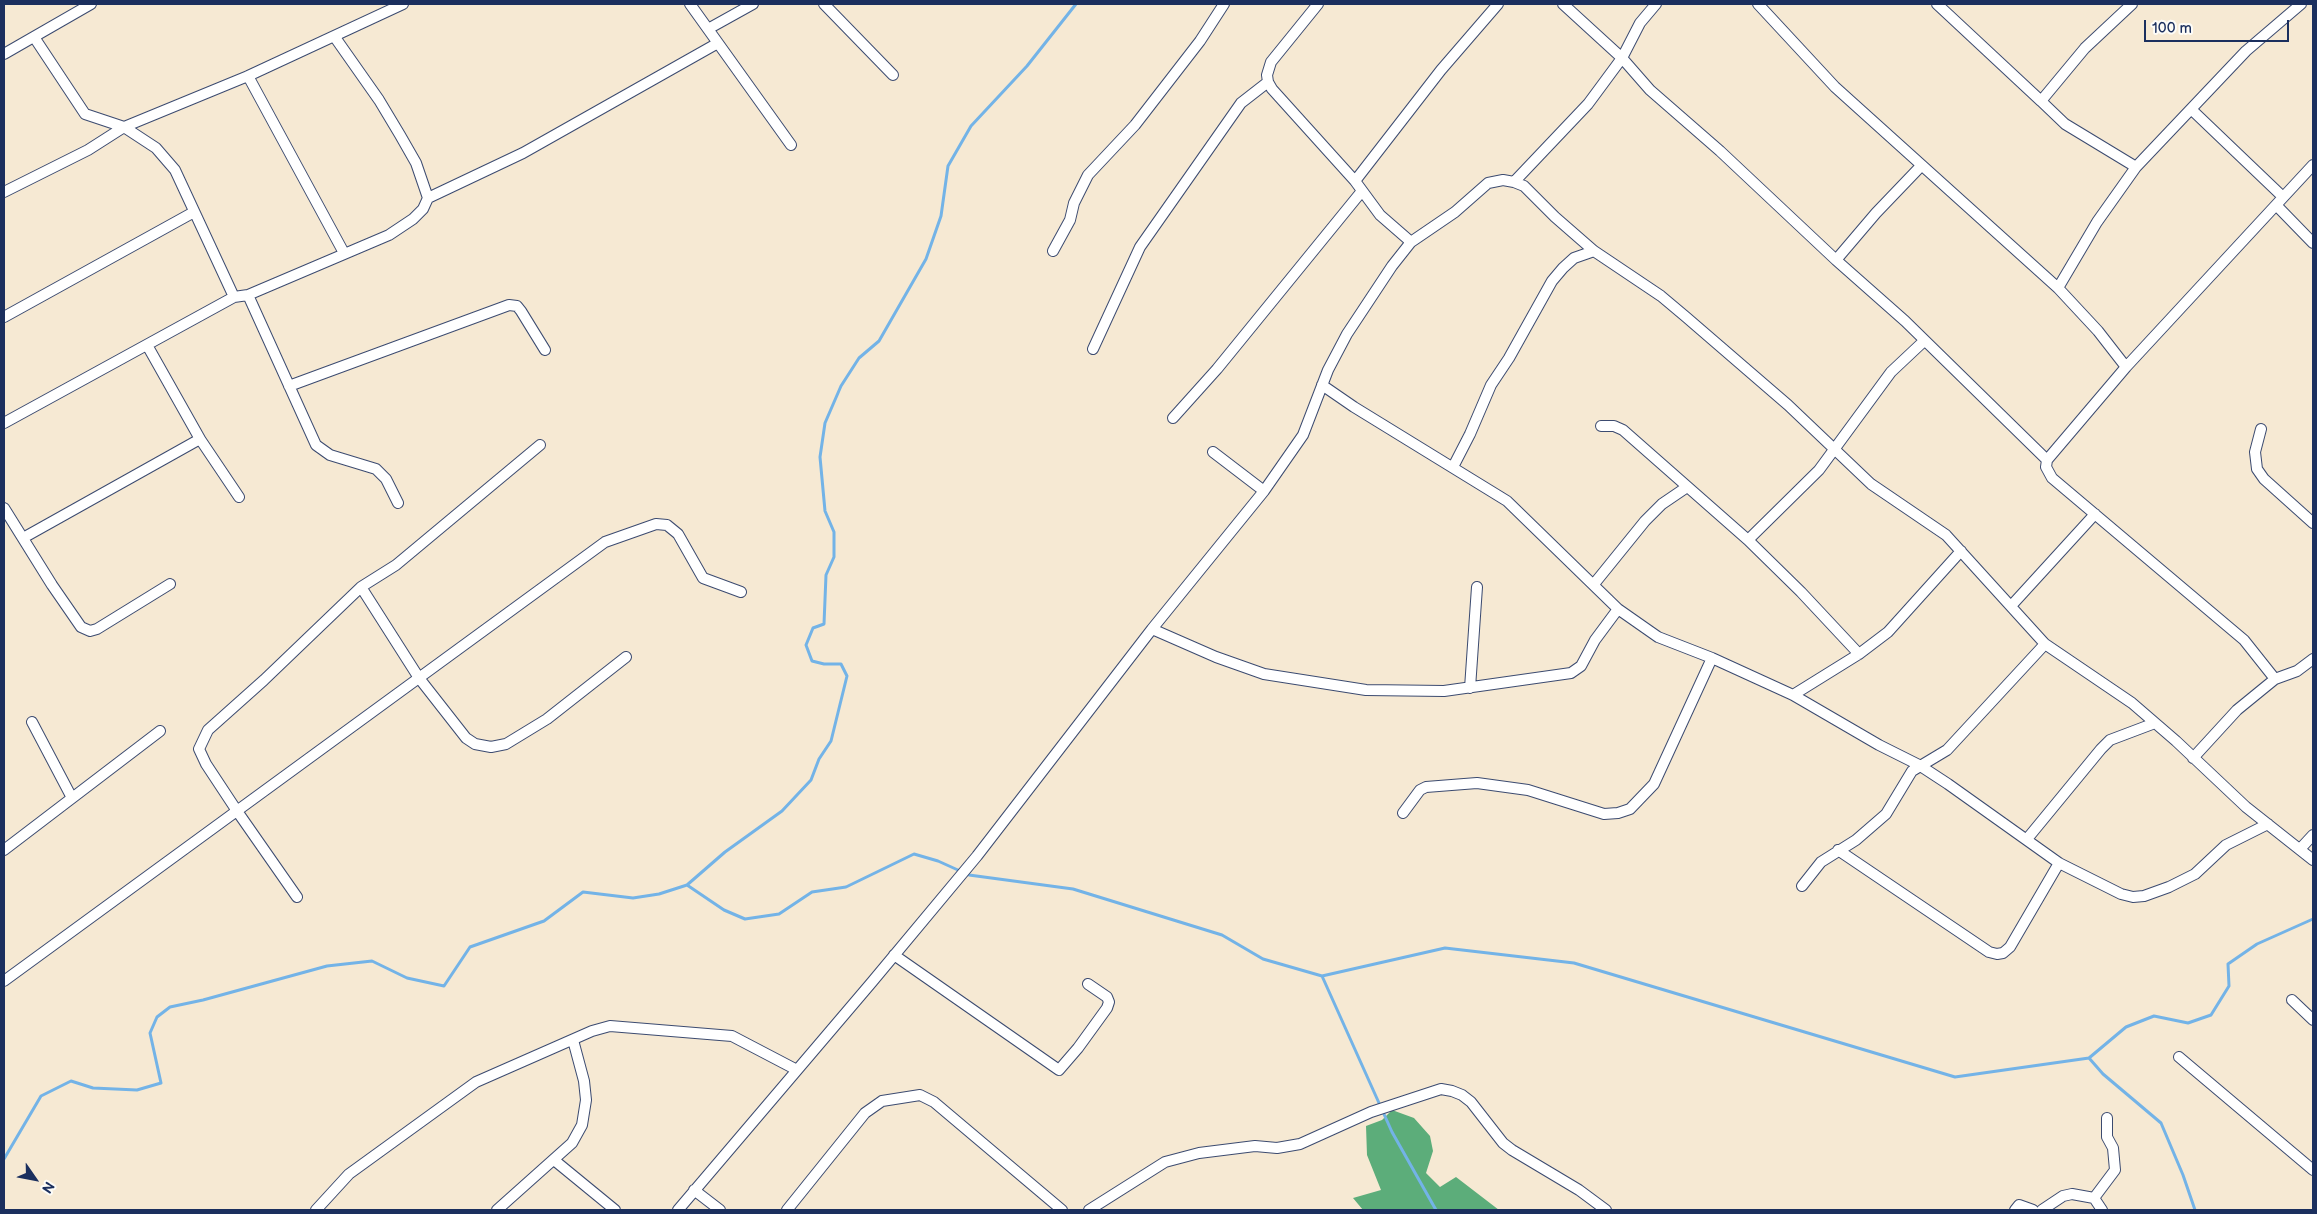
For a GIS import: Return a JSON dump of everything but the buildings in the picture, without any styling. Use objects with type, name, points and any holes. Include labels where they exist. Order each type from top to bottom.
[{"type":"street","points":[[4,54],[91,4]]},
{"type":"street","points":[[4,192],[88,150],[124,127],[248,76],[403,4]]},
{"type":"street","points":[[690,4],[791,145]]},
{"type":"street","points":[[708,29],[753,4]]},
{"type":"street","points":[[824,4],[893,75]]},
{"type":"street","points":[[1052,251],[1070,220],[1074,204],[1088,175],[1135,125],[1200,41],[1224,4]]},
{"type":"street","points":[[1318,4],[1271,62],[1268,82],[1272,90],[1355,181],[1380,215],[1411,242]]},
{"type":"street","points":[[1355,181],[1441,70],[1498,4]]},
{"type":"street","points":[[1563,4],[1622,58],[1650,90],[1720,151],[1836,260],[1905,321],[2047,460]]},
{"type":"street","points":[[1514,182],[1588,104],[1622,58],[1640,23],[1656,4]]},
{"type":"street","points":[[1758,4],[1835,86],[1921,166],[2058,288],[2098,331],[2126,367]]},
{"type":"street","points":[[2041,101],[2085,48],[2132,4]]},
{"type":"street","points":[[2058,288],[2096,222],[2136,167],[2246,52],[2301,4]]},
{"type":"street","points":[[1942,5],[2065,124],[2136,167]]},
{"type":"street","points":[[34,36],[85,114],[124,127],[156,148],[175,170],[234,297]]},
{"type":"street","points":[[334,36],[379,100],[416,163],[428,198]]},
{"type":"street","points":[[5,420],[234,297],[248,295],[389,234],[413,219],[423,209],[428,198],[523,153],[718,43]]},
{"type":"street","points":[[248,76],[344,253]]},
{"type":"street","points":[[1093,350],[1140,247],[1241,103],[1268,82]]},
{"type":"street","points":[[2192,110],[2279,201],[2313,243]]},
{"type":"street","points":[[2274,679],[2244,640],[2052,478],[2046,467],[2047,460],[2126,367],[2313,165]]},
{"type":"street","points":[[1836,260],[1876,213],[1921,166]]},
{"type":"street","points":[[678,1210],[977,856],[1152,629],[1264,491],[1303,435],[1322,385],[1351,327],[1392,266],[1411,242],[1455,212],[1488,183],[1503,180],[1524,186],[1555,217],[1594,251],[1661,296],[1788,405],[1832,450],[1871,484],[1935,527],[1961,551],[2045,644],[2132,703],[2268,824],[2313,860]]},
{"type":"street","points":[[1173,418],[1217,369],[1362,191]]},
{"type":"street","points":[[4,317],[194,212]]},
{"type":"street","points":[[1453,467],[1470,434],[1491,385],[1509,358],[1552,281],[1574,258],[1594,251]]},
{"type":"street","points":[[248,295],[316,445],[330,455],[376,469],[386,479],[398,503]]},
{"type":"street","points":[[289,386],[509,305],[517,306],[545,350]]},
{"type":"street","points":[[1748,540],[1819,470],[1891,372],[1924,341]]},
{"type":"street","points":[[147,345],[200,438],[239,498]]},
{"type":"street","points":[[1322,385],[1354,407],[1507,501],[1618,609],[1658,637],[1712,658],[1793,695],[1879,745],[1919,765],[2059,863],[2121,894],[2133,897],[2144,896],[2195,874],[2226,845],[2268,824]]},
{"type":"street","points":[[1601,426],[1614,426],[1623,430],[1687,486],[1748,540],[1802,592],[1859,654]]},
{"type":"street","points":[[2261,428],[2254,452],[2257,469],[2269,484],[2313,523]]},
{"type":"street","points":[[23,538],[200,438]]},
{"type":"street","points":[[297,897],[206,764],[199,749],[208,730],[264,680],[361,587],[396,565],[540,445]]},
{"type":"street","points":[[1213,452],[1264,491]]},
{"type":"street","points":[[1594,584],[1645,521],[1662,504],[1687,486]]},
{"type":"street","points":[[4,508],[81,627],[90,631],[96,629],[170,584]]},
{"type":"street","points":[[2011,606],[2095,514]]},
{"type":"street","points":[[4,981],[605,542],[656,524],[667,525],[678,534],[703,578],[741,592]]},
{"type":"street","points":[[1793,695],[1859,654],[1888,632],[1961,551]]},
{"type":"street","points":[[361,587],[419,678],[466,738],[475,744],[491,747],[506,744],[547,719],[626,657]]},
{"type":"street","points":[[1470,688],[1477,587]]},
{"type":"street","points":[[1152,629],[1216,657],[1274,676],[1366,690],[1444,691],[1571,673],[1581,666],[1595,640],[1618,609]]},
{"type":"street","points":[[1802,886],[1821,862],[1856,840],[1886,814],[1908,776],[1919,765],[1931,761],[1947,750],[2045,644]]},
{"type":"street","points":[[1403,813],[1420,790],[1426,787],[1477,783],[1528,790],[1604,814],[1618,813],[1630,809],[1654,784],[1712,658]]},
{"type":"street","points":[[2194,758],[2237,710],[2274,679],[2297,671],[2313,660]]},
{"type":"street","points":[[32,722],[72,798]]},
{"type":"street","points":[[2027,839],[2105,744],[2122,735],[2155,723]]},
{"type":"street","points":[[4,850],[160,732]]},
{"type":"street","points":[[2300,849],[2313,835]]},
{"type":"street","points":[[1838,850],[1989,952],[1997,954],[2003,953],[2010,947],[2059,863]]},
{"type":"street","points":[[894,955],[1059,1070],[1108,1008],[1109,1002],[1107,997],[1088,984]]},
{"type":"street","points":[[2292,1000],[2313,1020]]},
{"type":"street","points":[[316,1210],[349,1174],[476,1082],[499,1070],[610,1026],[732,1036],[797,1070]]},
{"type":"street","points":[[497,1210],[554,1160],[577,1135],[585,1114],[584,1081],[573,1040]]},
{"type":"street","points":[[2179,1057],[2313,1170]]},
{"type":"street","points":[[1089,1210],[1165,1162],[1199,1153],[1255,1146],[1277,1148],[1300,1144],[1371,1112],[1441,1090],[1452,1091],[1462,1095],[1471,1102],[1503,1143],[1579,1190],[1606,1210]]},
{"type":"street","points":[[787,1210],[865,1113],[882,1101],[920,1095],[934,1102],[1062,1210]]},
{"type":"street","points":[[2094,1198],[2115,1170],[2113,1148],[2107,1137],[2106,1118]]},
{"type":"street","points":[[554,1160],[615,1210]]},
{"type":"street","points":[[694,1190],[720,1210]]},
{"type":"street","points":[[2042,1210],[2067,1194],[2094,1198],[2102,1210]]},
{"type":"street","points":[[2015,1210],[2019,1205],[2033,1210]]},
{"type":"green space","points":[[1392,1110],[1414,1118],[1430,1136],[1433,1151],[1426,1173],[1440,1187],[1456,1177],[1499,1210],[1363,1210],[1353,1198],[1381,1190],[1367,1155],[1366,1126],[1382,1120]]},
{"type":"waterway","points":[[687,885],[725,852],[782,811],[811,780],[819,759],[831,741],[847,676],[841,664],[824,664],[812,661],[806,645],[813,628],[824,624],[826,575],[834,557],[834,532],[825,511],[820,457],[825,423],[841,386],[859,358],[879,341],[926,259],[941,216],[948,166],[971,126],[1027,66],[1076,4]]},
{"type":"waterway","points":[[4,1159],[41,1096],[71,1081],[93,1088],[137,1090],[161,1083],[150,1033],[157,1017],[170,1007],[203,1000],[327,966],[372,961],[407,978],[444,986],[470,947],[544,921],[583,892],[633,898],[659,894],[687,885],[724,910],[745,919],[779,914],[812,892],[846,887],[914,854],[938,861],[969,875],[1073,889],[1222,935],[1263,959],[1322,976],[1445,948],[1574,963],[1955,1077],[2089,1058],[2126,1027],[2154,1016],[2188,1023],[2211,1015],[2229,986],[2228,964],[2257,944],[2313,919]]},
{"type":"waterway","points":[[1322,976],[1392,1132],[1436,1210]]},
{"type":"waterway","points":[[2089,1058],[2103,1074],[2161,1123],[2183,1175],[2195,1210]]}]
